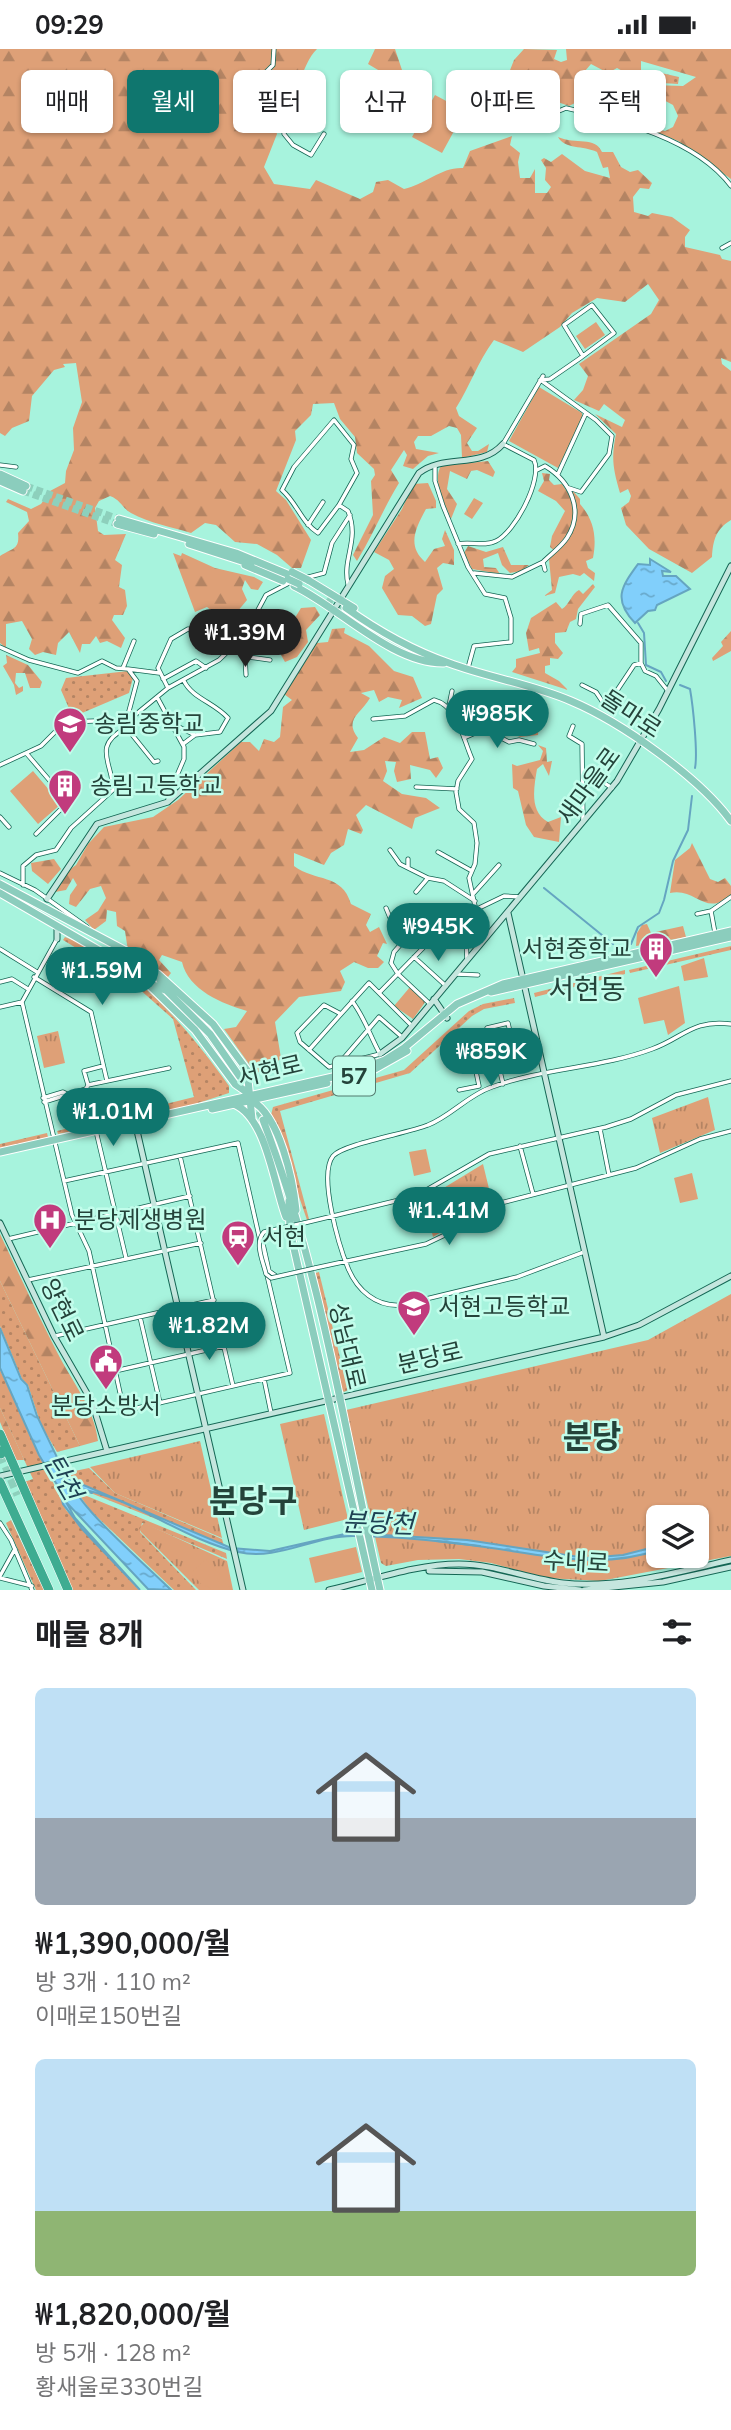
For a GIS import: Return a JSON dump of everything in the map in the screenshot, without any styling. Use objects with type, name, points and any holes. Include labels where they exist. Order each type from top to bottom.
[{"type":"highway","points":[[0,1434],[7,1473],[49,1590]]},
{"type":"highway","points":[[7,1473],[56,1590]]},
{"type":"highway","points":[[15,1496],[62,1590]]},
{"type":"highway","points":[[15,1496],[68,1590]]},
{"type":"main road","points":[[47,899],[97,824],[168,802],[271,711],[409,486],[426,467],[486,458],[503,444]]},
{"type":"main road","points":[[0,474],[24,489],[0,481]]},
{"type":"main road","points":[[118,521],[232,555],[289,577],[328,599]]},
{"type":"main road","name":"새마을로","points":[[380,1054],[402,1038],[612,788],[641,743],[731,566]]},
{"type":"main road","points":[[301,583],[341,599],[382,628],[437,654],[448,663]]},
{"type":"main road","points":[[301,583],[334,610],[404,653],[432,663],[448,663]]},
{"type":"main road","name":"돌마로","points":[[345,610],[379,631],[448,663],[569,700],[641,743],[698,784],[731,821]]},
{"type":"main road","points":[[168,802],[175,780],[181,785],[196,777]]},
{"type":"main road","points":[[0,884],[130,953],[152,969],[207,1017],[256,1087],[274,1093],[268,1105],[267,1117]]},
{"type":"main road","points":[[0,893],[67,931],[145,981],[166,990]]},
{"type":"main road","points":[[508,913],[604,1337]]},
{"type":"main road","points":[[57,926],[57,939]]},
{"type":"main road","name":"서현로","points":[[274,1093],[374,1065],[404,1048],[436,1022],[480,997],[524,982],[731,930]]},
{"type":"main road","points":[[57,939],[67,931]]},
{"type":"main road","name":"서현로","points":[[524,982],[731,937]]},
{"type":"main road","points":[[152,969],[166,990],[201,1022],[240,1077]]},
{"type":"main road","points":[[145,981],[195,1030],[235,1084],[267,1117],[284,1155],[301,1220]]},
{"type":"main road","points":[[431,1004],[446,1016]]},
{"type":"main road","points":[[431,1004],[436,1022]]},
{"type":"main road","name":"서현로","points":[[135,1124],[224,1101],[274,1093],[390,1063],[446,1016]]},
{"type":"main road","points":[[228,1074],[240,1082],[248,1074]]},
{"type":"main road","points":[[224,1101],[233,1091],[228,1074]]},
{"type":"main road","points":[[248,1074],[254,1122],[288,1221]]},
{"type":"main road","name":"서현로","points":[[0,1155],[251,1098]]},
{"type":"main road","points":[[234,1104],[246,1109],[254,1122]]},
{"type":"main road","points":[[254,1122],[258,1117],[267,1117]]},
{"type":"main road","name":"성남대로","points":[[267,1117],[289,1200],[301,1220],[340,1396],[367,1549]]},
{"type":"main road","points":[[135,1124],[243,1590]]},
{"type":"main road","name":"성남대로","points":[[289,1200],[288,1221],[350,1500],[367,1549]]},
{"type":"main road","name":"양현로","points":[[0,1223],[54,1336],[93,1402],[107,1451]]},
{"type":"main road","name":"분당로","points":[[7,1473],[604,1337],[639,1325],[731,1276]]},
{"type":"main road","points":[[367,1549],[374,1580],[380,1590]]},
{"type":"main road","name":"수내로","points":[[329,1590],[444,1565],[469,1564],[542,1580],[583,1584],[662,1579],[731,1560]]},
{"type":"main road","name":"수내로","points":[[419,1570],[482,1571],[544,1586],[582,1590],[731,1567]]},
{"type":"main road","points":[[662,1579],[664,1590]]},
{"type":"main road","points":[[372,1590],[374,1580]]},
{"type":"street","points":[[274,49],[273,65],[260,78],[282,100],[284,134],[293,145],[311,155],[324,134]]},
{"type":"street","points":[[649,133],[669,140],[715,170],[731,185]]},
{"type":"street","points":[[722,248],[731,243]]},
{"type":"street","points":[[541,378],[550,379],[583,356],[614,333],[592,305],[564,325],[583,356]]},
{"type":"street","points":[[541,378],[612,436],[609,454],[581,492],[569,488]]},
{"type":"street","points":[[472,573],[512,577],[543,562],[567,538],[572,526],[575,513],[569,488],[558,474],[503,444],[541,378]]},
{"type":"street","points":[[558,474],[586,413]]},
{"type":"street","points":[[334,420],[354,445],[351,459],[357,473],[338,505],[318,533],[308,525],[283,487],[312,444],[320,440],[334,420]]},
{"type":"street","points":[[458,544],[488,544],[505,535],[536,485],[537,470],[534,460]]},
{"type":"street","points":[[0,465],[16,467]]},
{"type":"street","points":[[435,465],[435,481],[458,544],[485,594],[505,597],[512,639],[508,644],[474,646],[468,669]]},
{"type":"street","points":[[537,470],[545,466]]},
{"type":"street","points":[[308,525],[323,502]]},
{"type":"street","points":[[338,505],[350,515],[354,545],[347,572],[349,586]]},
{"type":"street","points":[[0,765],[41,746],[65,723],[124,720],[137,714],[168,688],[207,668],[235,645],[270,591],[294,581],[321,575],[326,569],[332,543],[350,515]]},
{"type":"street","points":[[543,562],[545,569]]},
{"type":"street","points":[[347,572],[357,573]]},
{"type":"street","points":[[580,624],[581,614],[608,605],[641,643],[640,663],[645,671],[656,676],[668,691]]},
{"type":"street","points":[[159,673],[171,639],[188,629],[205,632]]},
{"type":"street","points":[[224,629],[236,637],[235,645]]},
{"type":"street","points":[[125,669],[134,641]]},
{"type":"street","points":[[219,641],[235,645],[245,656],[270,660]]},
{"type":"street","points":[[0,647],[29,660],[78,673],[102,661],[125,669],[159,673],[168,688]]},
{"type":"street","points":[[245,656],[246,675]]},
{"type":"street","points":[[163,679],[196,661],[207,668]]},
{"type":"street","points":[[582,685],[596,692],[601,701],[610,701],[634,665],[640,663]]},
{"type":"street","points":[[125,669],[137,681],[124,720],[126,728],[156,761],[148,763]]},
{"type":"street","points":[[184,681],[188,689],[220,709],[228,718],[219,732],[195,735],[184,744]]},
{"type":"street","points":[[452,691],[449,706],[472,759],[458,781],[457,789],[459,809],[475,828],[477,853],[469,879],[475,910],[466,939],[467,962]]},
{"type":"street","points":[[157,697],[184,744],[184,759],[175,780]]},
{"type":"street","points":[[373,719],[405,716],[434,700],[449,706]]},
{"type":"street","points":[[173,724],[195,735]]},
{"type":"street","points":[[573,726],[569,736],[582,744],[584,773],[580,818],[584,824]]},
{"type":"street","points":[[23,885],[23,866],[36,855],[57,850],[71,828],[113,790],[113,780],[105,758],[106,750],[116,733],[126,728]]},
{"type":"street","points":[[464,738],[484,729],[506,742],[524,740],[534,744]]},
{"type":"street","points":[[27,754],[68,802],[36,834]]},
{"type":"street","points":[[584,773],[590,773],[612,788]]},
{"type":"street","points":[[416,787],[457,789]]},
{"type":"street","points":[[0,817],[9,827]]},
{"type":"street","points":[[390,850],[400,864],[444,881],[475,901]]},
{"type":"street","points":[[438,852],[472,871]]},
{"type":"street","points":[[408,859],[408,867]]},
{"type":"street","points":[[473,894],[499,865]]},
{"type":"street","points":[[0,873],[84,923],[92,935]]},
{"type":"street","points":[[416,892],[428,877]]},
{"type":"street","points":[[475,910],[504,897],[522,897]]},
{"type":"street","points":[[697,914],[711,911],[731,897]]},
{"type":"street","points":[[386,908],[401,944],[391,959],[398,974],[431,1004]]},
{"type":"street","points":[[711,911],[716,934]]},
{"type":"street","points":[[57,939],[22,1002],[64,1181],[92,1266],[124,1411],[290,1373],[238,1143],[64,1181]]},
{"type":"street","points":[[379,993],[423,948]]},
{"type":"street","points":[[0,949],[37,972]]},
{"type":"street","points":[[414,957],[446,986]]},
{"type":"street","points":[[456,974],[478,975]]},
{"type":"street","points":[[34,977],[91,1012],[107,1081]]},
{"type":"street","points":[[0,982],[12,979],[27,989]]},
{"type":"street","points":[[309,1050],[369,983],[411,1025]]},
{"type":"street","points":[[341,1014],[324,1005],[297,1033],[300,1042],[329,1067],[380,1054],[367,1030],[363,1014],[352,1001]]},
{"type":"street","points":[[0,1007],[22,1002]]},
{"type":"street","points":[[337,1066],[379,1017],[402,1038]]},
{"type":"street","points":[[499,1064],[485,1045],[485,1033],[492,1027],[508,1023],[513,1045],[495,1050],[499,1064],[503,1084]]},
{"type":"street","points":[[586,1252],[517,1277],[392,1306],[378,1302],[363,1291],[346,1261],[326,1172],[332,1157],[340,1150],[429,1125],[475,1095],[503,1084],[650,1050],[692,1027],[731,1024]]},
{"type":"street","points":[[492,1027],[494,1037]]},
{"type":"street","points":[[499,1064],[527,1058],[524,1045]]},
{"type":"street","points":[[459,1090],[479,1086],[473,1057]]},
{"type":"street","points":[[88,1085],[84,1071],[103,1066]]},
{"type":"street","points":[[44,1100],[86,1089],[88,1085],[169,1067]]},
{"type":"street","points":[[731,1081],[676,1095],[631,1119],[600,1129],[520,1146],[480,1158],[416,1196],[334,1216],[301,1220],[267,1231],[258,1241],[266,1274],[270,1278],[426,1244],[449,1233],[489,1206],[646,1165],[700,1139],[731,1131]]},
{"type":"street","points":[[600,1129],[609,1175]]},
{"type":"street","points":[[96,1132],[126,1258]]},
{"type":"street","points":[[520,1146],[533,1195]]},
{"type":"street","points":[[180,1156],[233,1386]]},
{"type":"street","points":[[8,1239],[190,1196]]},
{"type":"street","points":[[27,1280],[201,1243]]},
{"type":"street","points":[[54,1336],[214,1300]]},
{"type":"street","points":[[141,1317],[160,1403]]},
{"type":"street","points":[[115,1371],[224,1346]]},
{"type":"street","points":[[264,1379],[271,1413]]},
{"type":"street","points":[[0,1530],[1,1524]]},
{"type":"street","points":[[1,1524],[32,1588]]},
{"type":"street","points":[[15,1549],[0,1577],[32,1588]]},
{"type":"green space","points":[[0,49],[317,49],[304,70],[233,70],[233,133],[277,133],[264,167],[274,184],[310,189],[316,180],[360,199],[373,192],[376,182],[388,180],[404,189],[448,170],[463,168],[470,151],[512,136],[510,145],[520,153],[520,178],[530,178],[535,169],[535,193],[547,193],[551,187],[545,180],[546,168],[541,160],[544,158],[551,162],[562,154],[585,171],[610,178],[608,167],[603,168],[597,152],[570,146],[558,137],[590,142],[602,152],[613,152],[621,167],[630,172],[638,170],[652,183],[649,189],[640,188],[633,197],[634,212],[648,216],[652,213],[672,217],[690,230],[685,237],[685,247],[720,255],[722,259],[731,261],[731,362],[721,358],[722,364],[731,371],[731,520],[716,535],[712,557],[692,573],[649,549],[626,525],[621,508],[629,502],[631,496],[628,489],[620,493],[616,477],[613,457],[616,434],[595,414],[622,427],[625,420],[604,404],[599,411],[574,400],[583,390],[588,376],[579,364],[651,314],[659,300],[648,284],[625,302],[597,298],[572,313],[560,327],[523,352],[494,340],[456,408],[459,416],[477,428],[467,443],[472,451],[478,451],[489,444],[487,452],[462,458],[461,435],[457,428],[449,426],[431,436],[418,436],[414,442],[416,449],[439,453],[428,456],[413,469],[403,466],[407,455],[404,450],[391,470],[399,483],[357,561],[353,555],[373,515],[371,481],[375,475],[374,469],[357,453],[355,437],[340,419],[334,403],[313,404],[311,415],[295,431],[296,440],[276,491],[286,500],[311,540],[301,568],[292,568],[277,555],[257,544],[235,542],[216,525],[205,523],[191,533],[138,516],[110,496],[99,501],[95,508],[98,531],[104,535],[126,534],[115,560],[122,565],[119,587],[125,590],[127,606],[123,615],[114,615],[112,620],[125,638],[121,648],[107,641],[100,643],[96,636],[90,644],[82,644],[80,653],[69,632],[58,643],[56,655],[43,652],[35,655],[29,649],[32,639],[22,621],[6,624],[6,648],[0,643],[0,556],[16,546],[18,533],[29,521],[27,512],[6,502],[8,499],[31,509],[41,504],[50,491],[65,483],[66,471],[74,450],[73,428],[82,402],[76,363],[63,364],[65,367],[54,370],[32,396],[29,421],[12,428],[5,436],[0,433]]},
{"type":"green space","points":[[375,49],[395,49],[402,70],[378,70],[368,64]]},
{"type":"green space","points":[[524,49],[557,50],[554,59],[561,62],[567,60],[566,49],[731,49],[731,179],[678,141],[658,133],[666,133],[673,127],[678,116],[673,105],[666,101],[666,85],[683,86],[696,77],[641,61],[641,70],[602,70],[591,64],[586,70],[574,70],[574,104],[569,106],[560,103],[560,70],[510,70],[514,60]]},
{"type":"green space","points":[[666,74],[679,77],[678,84],[666,83]]},
{"type":"green space","points":[[435,95],[446,101],[446,133],[453,133],[442,153],[412,137],[414,133],[432,133],[432,100]]},
{"type":"green space","points":[[596,322],[605,335],[585,349],[576,336]]},
{"type":"green space","points":[[539,387],[582,413],[582,420],[558,468],[509,441]]},
{"type":"green space","points":[[488,461],[495,472],[493,477],[477,470],[471,471],[467,479],[450,471],[447,489],[457,504],[451,519],[439,485],[441,466]]},
{"type":"green space","points":[[542,473],[550,474],[549,480],[554,485],[562,484],[570,496],[573,491],[580,499],[591,523],[595,543],[593,558],[586,561],[588,568],[595,573],[594,581],[584,573],[580,576],[573,574],[559,577],[555,593],[544,596],[552,590],[549,559],[556,552],[550,547],[552,536],[565,511],[556,501],[538,491],[544,481]]},
{"type":"green space","points":[[428,483],[436,501],[436,508],[426,509],[422,516],[416,530],[416,550],[425,562],[434,549],[445,546],[442,539],[445,530],[454,550],[454,565],[443,563],[437,568],[443,589],[437,595],[431,624],[425,626],[412,616],[398,615],[382,588],[385,576],[394,569],[389,560],[374,552],[402,509],[413,484]]},
{"type":"green space","points":[[474,498],[483,503],[472,519],[464,514]]},
{"type":"green space","points":[[468,546],[486,552],[503,547],[511,565],[529,565],[521,571],[510,573],[502,565],[498,553],[483,559],[484,567],[496,568],[500,574],[472,569],[464,553]]},
{"type":"green space","points":[[173,553],[181,556],[182,553],[215,568],[254,577],[263,582],[258,590],[251,589],[245,580],[242,589],[247,600],[237,612],[227,609],[214,613],[207,607],[195,612]]},
{"type":"green space","points":[[593,584],[595,587],[578,609],[576,619],[570,622],[566,632],[555,633],[555,643],[563,653],[558,659],[550,658],[550,665],[545,666],[545,673],[568,690],[512,672],[516,667],[516,659],[540,653],[539,648],[529,651],[526,633],[531,618],[556,602],[562,609],[576,592],[579,590],[583,594]]},
{"type":"green space","points":[[315,607],[320,615],[306,630],[308,642],[297,657],[285,662],[281,655],[286,638],[296,626],[293,621],[301,608]]},
{"type":"green space","points":[[345,628],[344,633],[369,646],[394,671],[413,677],[422,698],[399,708],[402,700],[388,697],[379,702],[374,690],[361,693],[370,698],[353,721],[354,732],[358,738],[350,752],[364,750],[384,737],[400,743],[412,732],[425,732],[430,759],[438,757],[443,768],[436,778],[430,770],[410,765],[411,779],[397,782],[394,771],[396,762],[385,761],[387,771],[383,781],[402,794],[426,798],[440,808],[415,818],[412,829],[366,805],[356,815],[363,830],[361,834],[348,829],[344,845],[331,853],[324,865],[294,853],[294,866],[335,883],[347,894],[351,904],[371,914],[366,925],[370,932],[379,927],[387,944],[383,943],[377,956],[384,962],[378,968],[368,968],[354,962],[340,971],[345,982],[341,991],[299,997],[275,1022],[281,1058],[266,1074],[254,1071],[224,1029],[236,1027],[247,1011],[217,1000],[199,988],[191,980],[182,962],[162,955],[159,960],[171,973],[168,977],[128,951],[125,931],[117,926],[116,912],[107,910],[106,921],[94,930],[85,920],[98,911],[106,898],[101,886],[90,889],[76,907],[69,904],[70,895],[77,885],[73,878],[66,890],[55,892],[61,876],[76,865],[88,844],[104,827],[153,817],[178,800],[241,742],[250,742],[259,751],[264,739],[274,742],[280,737],[283,707],[292,700],[284,694],[317,643],[328,642],[332,629]]},
{"type":"green space","points":[[731,631],[731,651],[713,661],[712,658],[723,646],[721,642]]},
{"type":"green space","points":[[6,655],[28,665],[42,682],[40,688],[30,688],[25,673],[16,673],[15,683],[19,688],[23,686],[23,691],[16,695],[14,685],[3,666],[7,663]]},
{"type":"green space","points":[[128,671],[133,678],[129,693],[75,716],[71,713],[61,690],[66,678]]},
{"type":"green space","points":[[536,699],[545,701],[539,716],[538,735],[520,737],[512,733],[507,720],[516,701],[535,705]]},
{"type":"green space","points":[[538,745],[546,748],[547,762],[552,761],[549,776],[543,764],[537,769],[535,806],[542,818],[548,822],[561,817],[559,842],[534,837],[526,825],[518,791],[513,788],[512,764],[517,766],[540,760],[543,751]]},
{"type":"green space","points":[[33,771],[61,804],[38,824],[10,791]]},
{"type":"green space","points":[[692,843],[710,879],[718,882],[725,878],[731,886],[731,895],[722,901],[707,903],[687,894],[670,893],[675,860],[690,848]]},
{"type":"green space","points":[[54,859],[61,869],[48,884],[32,871],[31,863]]},
{"type":"green space","points":[[647,924],[651,933],[683,926],[686,937],[636,946],[637,933],[642,925]]},
{"type":"green space","points":[[65,937],[114,964],[158,1000],[213,1064],[229,1086],[229,1093],[189,1106],[58,1134],[57,1131],[194,1097],[173,1019],[129,980],[63,940]]},
{"type":"green space","points":[[731,946],[731,950],[630,973],[629,970]]},
{"type":"green space","points":[[704,958],[708,977],[684,981],[681,966]]},
{"type":"green space","points":[[625,970],[625,974],[535,997],[534,993]]},
{"type":"green space","points":[[679,986],[685,1023],[668,1035],[664,1020],[644,1024],[638,998]]},
{"type":"green space","points":[[410,987],[426,1001],[413,1019],[394,1006]]},
{"type":"green space","points":[[514,998],[515,1003],[484,1009],[472,1016],[410,1073],[280,1111],[309,1219],[307,1220],[271,1115],[273,1107],[404,1070],[469,1011],[483,1004]]},
{"type":"green space","points":[[58,1031],[65,1063],[44,1068],[37,1036]]},
{"type":"green space","points":[[708,1097],[715,1130],[660,1153],[652,1118]]},
{"type":"green space","points":[[47,1133],[48,1137],[44,1140],[0,1150],[0,1144]]},
{"type":"green space","points":[[426,1149],[431,1172],[414,1176],[409,1152]]},
{"type":"green space","points":[[483,1164],[492,1201],[433,1237],[424,1200]]},
{"type":"green space","points":[[692,1173],[698,1199],[680,1203],[674,1178]]},
{"type":"green space","points":[[0,1234],[57,1352],[87,1406],[98,1441],[80,1446],[0,1281]]},
{"type":"green space","points":[[319,1272],[348,1390],[344,1392],[340,1388],[312,1274]]},
{"type":"green space","points":[[0,1281],[80,1446],[57,1452],[41,1425],[28,1385],[22,1379],[0,1326]]},
{"type":"green space","points":[[731,1294],[731,1556],[709,1560],[709,1505],[646,1505],[646,1568],[668,1568],[600,1581],[546,1578],[491,1563],[459,1559],[418,1560],[386,1566],[381,1563],[346,1410],[648,1340]]},
{"type":"green space","points":[[0,1370],[66,1510],[139,1590],[71,1590],[24,1482],[33,1479],[0,1408]]},
{"type":"green space","points":[[0,1408],[24,1460],[16,1460],[0,1422]]},
{"type":"green space","points":[[324,1414],[348,1519],[304,1530],[280,1424]]},
{"type":"green space","points":[[200,1441],[222,1538],[115,1493],[90,1467]]},
{"type":"green space","points":[[89,1468],[115,1493],[222,1539],[224,1546],[88,1492],[65,1473]]},
{"type":"green space","points":[[77,1492],[226,1553],[227,1559],[142,1523],[140,1532],[196,1590],[174,1590],[91,1511]]},
{"type":"green space","points":[[11,1520],[44,1590],[36,1590],[6,1523]]},
{"type":"green space","points":[[144,1523],[227,1561],[233,1590],[199,1590],[141,1532],[139,1528]]},
{"type":"green space","points":[[356,1547],[362,1572],[315,1583],[309,1558]]},
{"type":"green space","points":[[206,1559],[220,1575],[217,1578],[220,1585],[228,1583],[230,1590],[211,1590],[207,1585],[204,1587],[191,1573]]},
{"type":"water","points":[[650,559],[671,572],[662,571],[663,576],[676,576],[690,589],[657,605],[655,610],[648,611],[635,623],[624,607],[622,593],[638,564],[650,565]]},
{"type":"water","name":"탄천","points":[[0,1328],[21,1379],[27,1385],[37,1416],[67,1478],[231,1548],[270,1551],[349,1533],[467,1540],[586,1558],[623,1555],[646,1549],[646,1553],[615,1559],[572,1559],[436,1541],[353,1536],[281,1551],[253,1554],[217,1546],[117,1500],[75,1488],[79,1497],[102,1523],[171,1590],[148,1589],[66,1502],[75,1518],[140,1590],[82,1529],[63,1504],[59,1488],[39,1455],[0,1368]]},
{"type":"waterway","points":[[638,623],[644,633],[646,665],[661,672],[666,681]]},
{"type":"waterway","points":[[680,685],[690,689],[696,741],[695,768]]},
{"type":"waterway","points":[[631,944],[638,927],[659,913],[673,861],[688,830],[692,796]]},
{"type":"waterway","points":[[544,888],[613,944]]},
{"type":"waterway","name":"분당천","points":[[73,1489],[92,1493]]},
{"type":"waterway","name":"분당천","points":[[437,1541],[480,1546]]},
{"type":"tunnel","points":[[26,486],[119,519]]},
{"type":"tunnel","points":[[23,491],[117,524]]},
{"type":"tunnel","points":[[326,600],[340,610]]},
{"type":"tunnel","points":[[254,1102],[263,1120]]},
{"type":"tunnel","points":[[1,1454],[18,1495]]},
{"type":"place","name":"송림중학교","points":[[70,754]]},
{"type":"place","name":"송림고등학교","points":[[65,816]]},
{"type":"place","name":"서현중학교","points":[[656,979]]},
{"type":"place","name":"분당제생병원","points":[[50,1250]]},
{"type":"place","name":"서현","points":[[238,1267]]},
{"type":"place","name":"서현고등학교","points":[[414,1337]]},
{"type":"place","name":"분당소방서","points":[[106,1391]]},
{"type":"district","name":"서현동","points":[[587,989]]},
{"type":"district","name":"분당","points":[[592,1437]]},
{"type":"district","name":"분당구","points":[[253,1501]]}]
